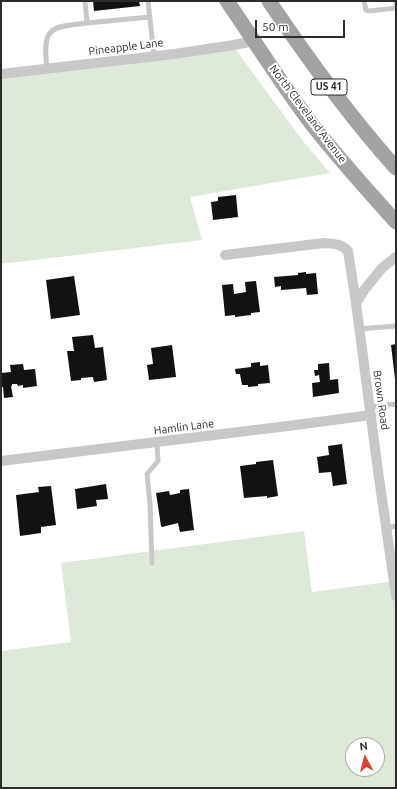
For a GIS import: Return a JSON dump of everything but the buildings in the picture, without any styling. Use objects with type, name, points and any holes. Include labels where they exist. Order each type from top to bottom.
[{"type":"main road","name":"North Cleveland Avenue","points":[[227,1],[314,126],[358,180],[396,222]]},
{"type":"main road","name":"US 41","points":[[269,1],[306,57],[396,168]]},
{"type":"main road","points":[[358,180],[396,206]]},
{"type":"street","name":"Pineapple Lane","points":[[1,74],[154,56],[254,41]]},
{"type":"street","name":"Brown Road","points":[[225,255],[324,244],[339,245],[348,251],[360,329],[370,411],[391,527],[396,596]]},
{"type":"street","points":[[356,302],[382,268],[396,257]]},
{"type":"street","name":"Hamlin Lane","points":[[1,461],[288,426],[370,411]]},
{"type":"lane","points":[[85,1],[87,23]]},
{"type":"lane","points":[[148,1],[154,56]]},
{"type":"lane","points":[[364,1],[366,10],[369,11],[396,8]]},
{"type":"lane","points":[[47,69],[47,40],[50,32],[55,29],[87,23],[150,17]]},
{"type":"lane","points":[[360,329],[396,326]]},
{"type":"lane","points":[[370,411],[396,404]]},
{"type":"lane","points":[[152,563],[150,504],[147,474],[158,461],[157,442]]},
{"type":"green space","points":[[233,46],[303,141],[330,173],[190,197],[202,240],[1,264],[1,70]]},
{"type":"green space","points":[[304,531],[312,592],[396,581],[396,788],[1,788],[1,651],[71,642],[61,563]]}]
